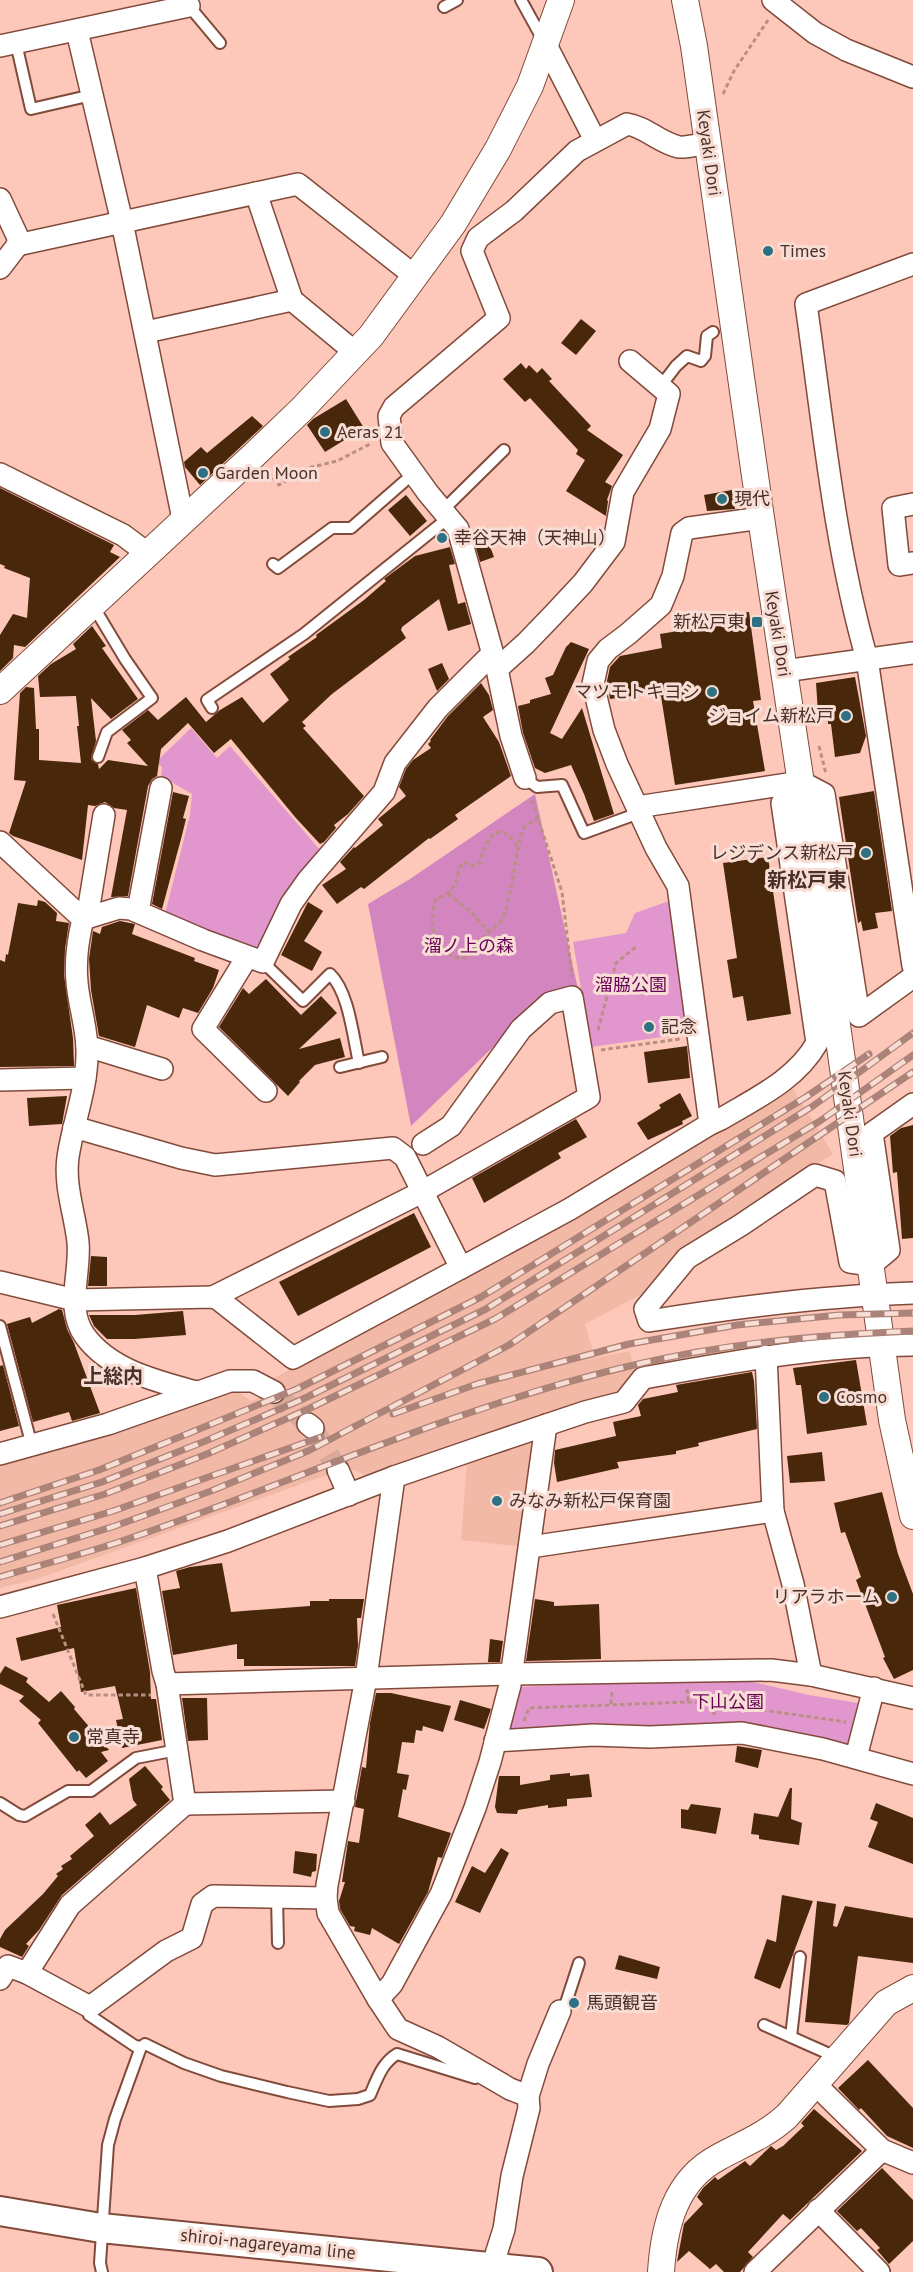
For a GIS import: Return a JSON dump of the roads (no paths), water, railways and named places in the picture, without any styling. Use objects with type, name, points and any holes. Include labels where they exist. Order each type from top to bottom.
[{"type":"main road","name":"shiroi-nagareyama line","points":[[0,2211],[104,2228],[406,2265],[492,2267],[538,2272]]},
{"type":"street","points":[[0,691],[254,455],[356,353],[416,277],[465,205],[498,149],[530,86],[561,0]]},
{"type":"street","name":"Keyaki Dori","points":[[685,0],[801,782],[881,1345],[900,1462],[913,1516]]},
{"type":"street","points":[[775,2],[815,33],[846,50],[913,77]]},
{"type":"street","points":[[8,45],[77,31],[133,9],[189,6]]},
{"type":"street","points":[[77,31],[146,332],[183,519]]},
{"type":"street","points":[[546,45],[595,140]]},
{"type":"street","points":[[525,778],[511,736],[495,661],[458,529],[444,515],[392,443],[389,416],[394,407],[499,318],[472,251],[474,244],[478,238],[514,211],[577,151],[627,124],[634,125],[664,142],[681,147],[707,143]]},
{"type":"street","points":[[17,245],[298,184],[305,187],[416,277]]},
{"type":"street","points":[[256,193],[292,300],[356,353]]},
{"type":"street","points":[[0,199],[20,242],[0,268]]},
{"type":"street","points":[[913,264],[806,304],[837,522],[854,615],[867,660],[913,966]]},
{"type":"street","points":[[146,332],[292,300]]},
{"type":"street","points":[[266,1091],[203,1029],[255,959],[308,880],[384,792],[395,763],[438,708],[495,661],[526,643],[583,583],[614,542],[623,492],[660,429],[669,394],[630,362]]},
{"type":"street","points":[[0,474],[123,535],[147,553]]},
{"type":"street","points":[[913,504],[892,508],[899,565],[913,563]]},
{"type":"street","points":[[710,1124],[678,886],[656,848],[617,764],[604,730],[593,684],[598,661],[608,649],[661,605],[673,576],[682,533],[689,528],[761,518]]},
{"type":"street","points":[[784,671],[913,653]]},
{"type":"street","points":[[638,810],[801,782],[824,794],[859,1016],[913,977]]},
{"type":"street","points":[[0,1282],[75,1300],[213,1297],[293,1358],[570,1209],[792,1076],[817,1043],[782,803],[801,782]]},
{"type":"street","points":[[138,911],[162,788]]},
{"type":"street","points":[[104,814],[85,919],[79,934],[77,983],[87,1046],[85,1078],[68,1159],[68,1178],[78,1243],[75,1316],[84,1335],[112,1359],[133,1372],[196,1392]]},
{"type":"street","points":[[0,842],[85,919]]},
{"type":"street","points":[[85,919],[119,908],[138,911],[255,959]]},
{"type":"street","points":[[213,1297],[422,1192],[590,1097],[572,997],[550,1003],[521,1029],[451,1126],[423,1144]]},
{"type":"street","points":[[87,1046],[162,1070]]},
{"type":"street","points":[[0,1080],[85,1078]]},
{"type":"street","points":[[913,1104],[872,1132],[889,1250],[871,1265],[850,1262],[835,1181],[815,1174],[741,1225],[687,1258],[645,1308],[649,1321],[724,1309],[913,1293]]},
{"type":"street","points":[[74,1127],[181,1158],[215,1165],[393,1148],[405,1157],[461,1268]]},
{"type":"street","points":[[0,1606],[145,1568],[228,1541],[394,1477],[546,1425],[624,1402],[643,1378],[766,1356],[856,1346],[913,1345]]},
{"type":"street","points":[[766,1356],[773,1511],[793,1584],[811,1675]]},
{"type":"street","points":[[0,1454],[148,1411],[230,1381],[253,1381],[274,1392]]},
{"type":"street","points":[[378,1999],[392,1984],[441,1894],[475,1808],[495,1741],[512,1674],[546,1425]]},
{"type":"street","points":[[338,1470],[350,1495]]},
{"type":"street","points":[[394,1477],[366,1678],[326,1898],[328,1913],[393,2023],[404,2034],[438,2047],[519,2092],[529,2108],[512,2175],[504,2229],[492,2267]]},
{"type":"street","points":[[530,1547],[773,1511]]},
{"type":"street","points":[[145,1568],[168,1690],[184,1804]]},
{"type":"street","points":[[168,1690],[366,1678],[738,1669],[811,1675],[913,1698]]},
{"type":"street","points":[[856,1758],[874,1688]]},
{"type":"street","points":[[495,1741],[593,1736],[650,1737],[742,1733],[856,1758],[913,1774]]},
{"type":"street","points":[[27,1973],[70,1905],[184,1804],[344,1801]]},
{"type":"street","points":[[0,1979],[8,1966],[27,1973],[90,2007],[166,1951],[192,1938],[202,1904],[213,1896],[326,1898]]},
{"type":"street","points":[[661,2272],[663,2242],[679,2194],[689,2181],[717,2158],[771,2130],[886,2003],[913,1988]]},
{"type":"street","points":[[519,2092],[538,2064],[560,2011]]},
{"type":"street","points":[[815,2084],[882,2150],[913,2163]]},
{"type":"street","points":[[760,2270],[818,2210],[882,2150]]},
{"type":"street","points":[[818,2210],[879,2272]]},
{"type":"lane","points":[[444,7],[457,0]]},
{"type":"lane","points":[[521,0],[546,45]]},
{"type":"lane","points":[[189,6],[220,43]]},
{"type":"lane","points":[[8,45],[31,110],[92,95]]},
{"type":"lane","points":[[660,387],[687,356],[701,360],[705,356],[707,336],[713,332]]},
{"type":"lane","points":[[212,708],[207,700],[304,634],[444,515],[504,450]]},
{"type":"lane","points":[[273,564],[278,568],[332,528],[351,528],[414,473]]},
{"type":"lane","points":[[92,604],[152,698],[107,732],[98,758]]},
{"type":"lane","points":[[525,778],[537,787],[562,785],[584,833],[638,810]]},
{"type":"lane","points":[[255,959],[303,1000],[330,974],[338,982],[343,994],[359,1063]]},
{"type":"lane","points":[[340,1067],[382,1057]]},
{"type":"lane","points":[[0,1326],[32,1446]]},
{"type":"lane","points":[[0,1803],[19,1815],[25,1816],[68,1791],[92,1791],[136,1758],[177,1750]]},
{"type":"lane","points":[[277,1897],[278,1943]]},
{"type":"lane","points":[[790,2037],[800,1958]]},
{"type":"lane","points":[[560,2011],[563,2012],[579,1963]]},
{"type":"lane","points":[[90,2007],[89,2015],[141,2047]]},
{"type":"lane","points":[[764,2025],[837,2058]]},
{"type":"lane","points":[[102,2272],[100,2263],[108,2145],[141,2047],[145,2044],[184,2063],[221,2076],[329,2101],[358,2099],[370,2095],[383,2067],[389,2058],[397,2054],[519,2092]]},
{"type":"tunnel","points":[[274,1392],[308,1424]]},
{"type":"tunnel","points":[[313,1428],[338,1470]]},
{"type":"railway","points":[[0,1514],[102,1482],[203,1442],[303,1399],[486,1309],[813,1106],[913,1033]]},
{"type":"railway","points":[[0,1503],[99,1470],[297,1389],[481,1297],[806,1097],[869,1054]]},
{"type":"railway","points":[[0,1526],[105,1494],[207,1454],[306,1410],[495,1319],[820,1121],[913,1055]]},
{"type":"railway","points":[[0,1562],[115,1526],[211,1491],[308,1451],[509,1345],[913,1072]]},
{"type":"railway","points":[[393,1414],[477,1384],[629,1344],[737,1325],[839,1315],[913,1313]]},
{"type":"railway","points":[[0,1577],[119,1542],[438,1424],[568,1382],[668,1357],[703,1351],[807,1338],[913,1331]]},
{"type":"railway","points":[[0,1545],[113,1511],[321,1437]]},
{"type":"place","name":"Times","points":[[768,251]]},
{"type":"place","name":"Aeras 21","points":[[325,432]]},
{"type":"place","name":"Garden Moon","points":[[203,473]]},
{"type":"place","name":"現代","points":[[722,499]]},
{"type":"place","name":"幸谷天神（天神山）","points":[[442,538]]},
{"type":"place","name":"新松戸東","points":[[757,622]]},
{"type":"place","name":"マツモトキヨシ","points":[[712,692]]},
{"type":"place","name":"ジョイム新松戸","points":[[846,716]]},
{"type":"place","name":"レジデンス新松戸","points":[[866,853]]},
{"type":"place","name":"記念","points":[[649,1027]]},
{"type":"place","name":"Cosmo","points":[[824,1397]]},
{"type":"place","name":"みなみ新松戸保育園","points":[[497,1501]]},
{"type":"place","name":"リアラホーム","points":[[892,1597]]},
{"type":"place","name":"常真寺","points":[[74,1737]]},
{"type":"place","name":"馬頭観音","points":[[574,2003]]},
{"type":"district","name":"新松戸東","points":[[807,880]]},
{"type":"district","name":"上総内","points":[[113,1376]]},
{"type":"park label","name":"溜ノ上の森","points":[[469,946]]},
{"type":"park label","name":"溜脇公園","points":[[631,985]]},
{"type":"park label","name":"下山公園","points":[[728,1702]]}]
